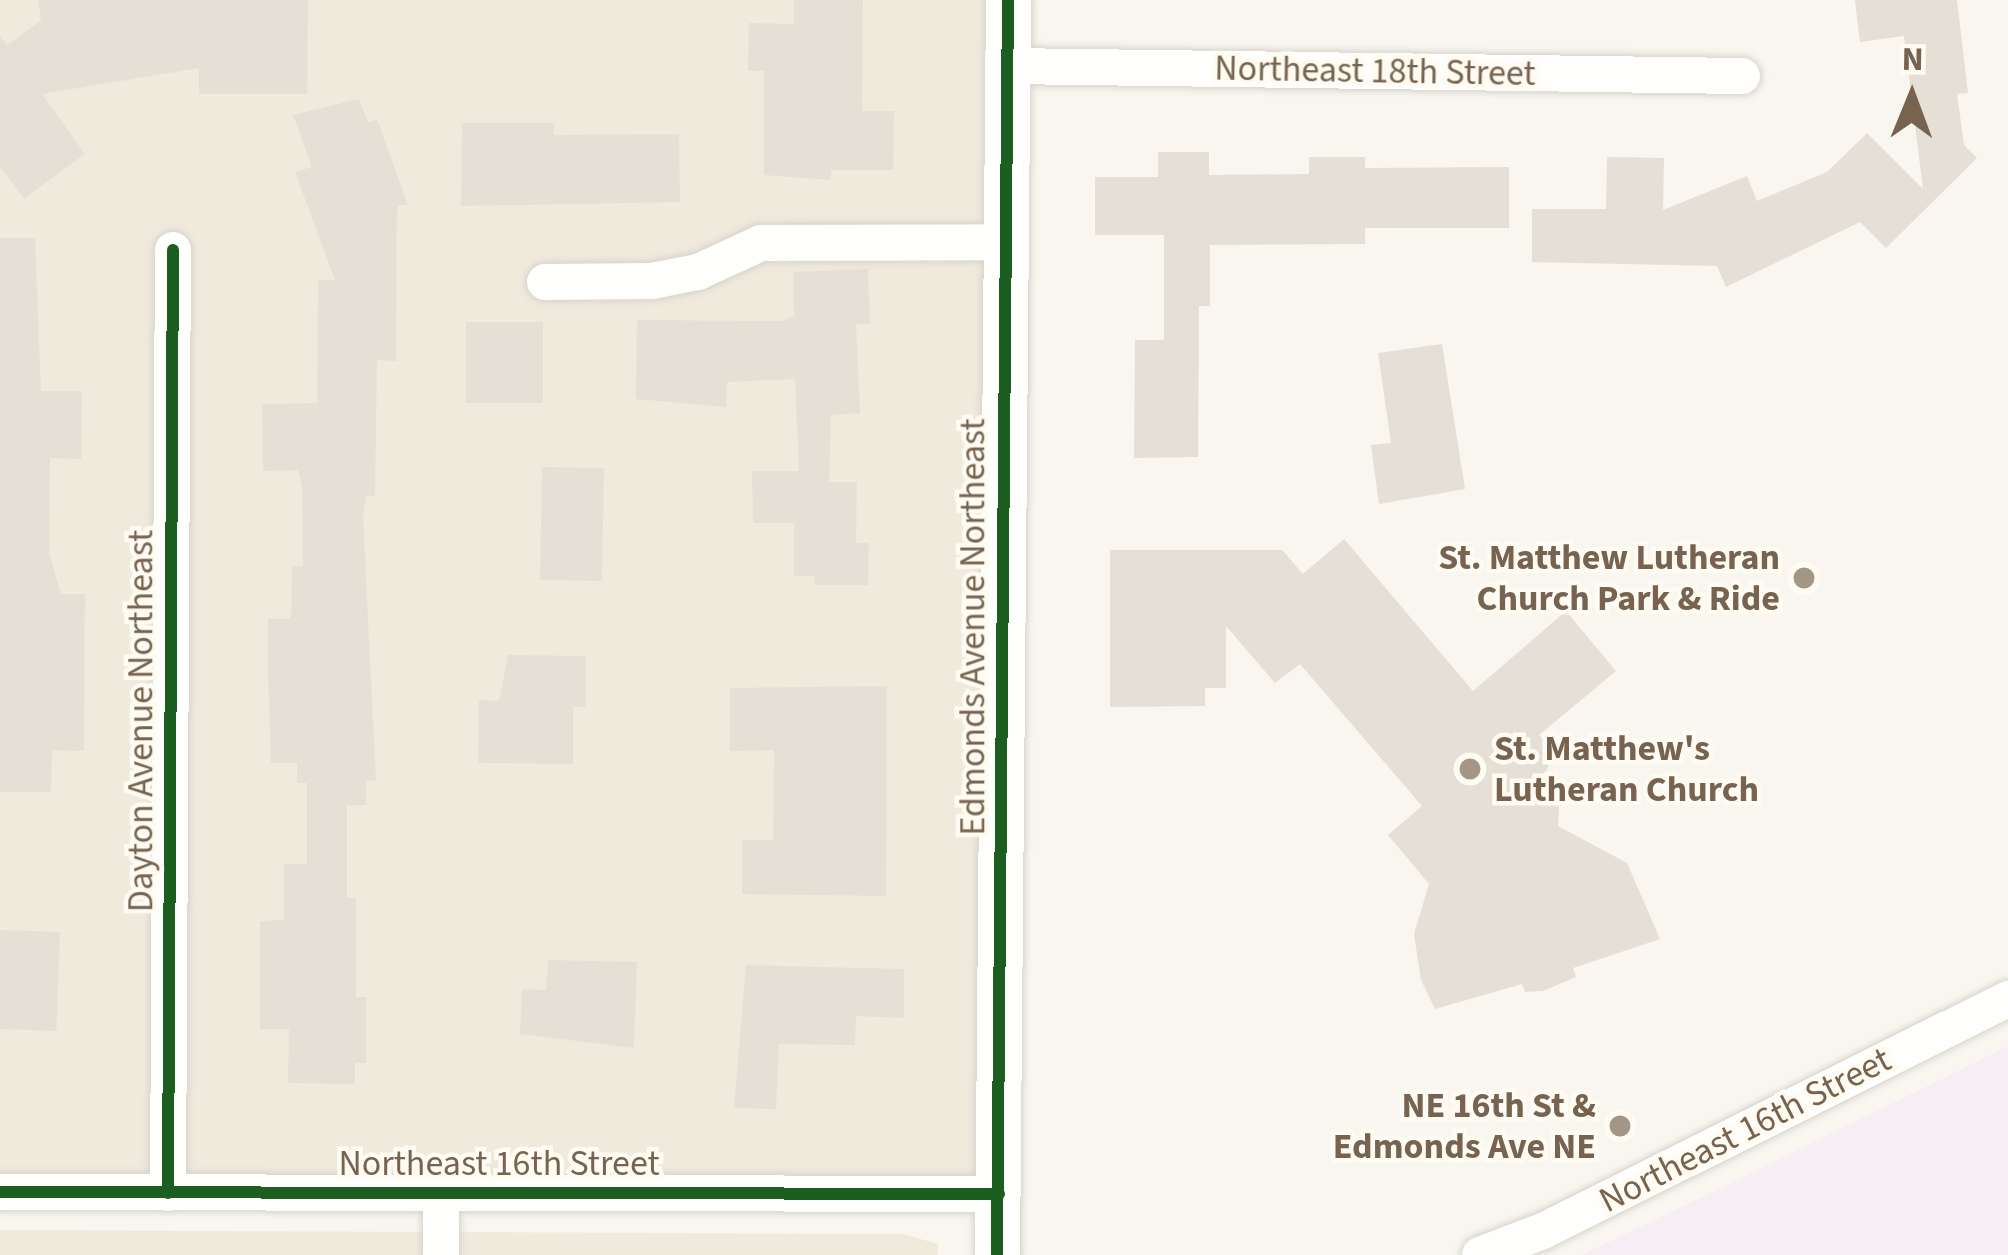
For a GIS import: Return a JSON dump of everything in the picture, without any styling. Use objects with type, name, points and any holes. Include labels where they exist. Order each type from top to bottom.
[{"type":"street","name":"Edmonds Avenue Northeast","points":[[997,1255],[1008,0]]},
{"type":"street","name":"Northeast 18th Street","points":[[1008,66],[1742,76]]},
{"type":"street","points":[[544,282],[652,281],[698,272],[761,243],[1005,242]]},
{"type":"street","name":"Dayton Avenue Northeast","points":[[169,1192],[173,250]]},
{"type":"street","name":"Northeast 16th Street","points":[[1480,1255],[1543,1232],[2008,999]]},
{"type":"street","name":"Northeast 16th Street","points":[[0,1192],[999,1194]]},
{"type":"street","points":[[441,1194],[441,1255]]},
{"type":"shaded area","points":[[0,0],[1014,0],[1014,1193],[0,1193]]},
{"type":"shaded area","points":[[2008,1046],[2008,1255],[1582,1255],[1715,1191]]},
{"type":"shaded area","points":[[0,1230],[903,1234],[938,1244],[938,1255],[0,1255]]},
{"type":"building","points":[[38,0],[308,0],[307,94],[199,94],[199,68],[42,94],[85,154],[24,199],[0,166],[0,36],[7,45],[41,20]]},
{"type":"building","points":[[794,0],[863,0],[862,111],[894,111],[893,170],[831,170],[831,180],[764,175],[764,71],[748,71],[749,23],[794,24]]},
{"type":"building","points":[[1855,0],[1957,0],[1968,93],[1957,94],[1964,145],[1977,158],[1886,248],[1860,222],[1726,287],[1717,266],[1532,262],[1532,209],[1606,209],[1607,157],[1664,158],[1663,210],[1747,176],[1757,201],[1827,172],[1867,133],[1923,189],[1904,36],[1860,42]]},
{"type":"building","points":[[359,99],[368,123],[377,119],[408,205],[397,205],[396,361],[377,360],[375,496],[366,496],[363,516],[376,781],[366,780],[366,805],[347,805],[347,898],[356,898],[356,997],[366,997],[366,1063],[355,1063],[355,1084],[288,1083],[289,1029],[260,1029],[260,921],[284,920],[284,864],[307,864],[307,783],[297,783],[297,763],[271,763],[268,672],[268,619],[291,619],[292,566],[303,566],[302,488],[298,470],[263,471],[262,404],[317,403],[318,280],[335,280],[295,172],[312,167],[293,115]]},
{"type":"building","points":[[462,123],[554,123],[554,135],[679,134],[680,202],[461,206]]},
{"type":"building","points":[[1158,152],[1209,152],[1209,175],[1309,174],[1309,157],[1365,157],[1365,168],[1509,167],[1509,228],[1365,228],[1365,244],[1210,245],[1210,306],[1199,306],[1198,457],[1134,458],[1135,340],[1164,340],[1164,235],[1095,235],[1095,177],[1158,177]]},
{"type":"building","points":[[0,238],[35,238],[41,391],[82,391],[81,459],[50,458],[49,552],[61,594],[85,594],[84,751],[52,750],[51,792],[0,792]]},
{"type":"building","points":[[868,269],[870,324],[856,324],[860,413],[831,415],[829,482],[857,482],[856,543],[869,543],[868,585],[814,585],[815,576],[794,576],[794,523],[753,523],[752,471],[799,471],[795,379],[727,382],[726,407],[636,399],[637,320],[782,321],[794,316],[793,272]]},
{"type":"building","points":[[466,322],[543,322],[543,403],[466,403]]},
{"type":"building","points":[[1442,344],[1465,489],[1379,504],[1371,445],[1391,443],[1378,353]]},
{"type":"building","points":[[542,467],[604,468],[602,581],[540,580]]},
{"type":"building","name":"St. Matthew's Lutheran Church","points":[[1344,539],[1473,691],[1566,611],[1616,671],[1539,735],[1554,752],[1545,774],[1560,780],[1558,826],[1627,863],[1660,939],[1573,968],[1576,977],[1543,991],[1525,992],[1522,984],[1435,1009],[1421,980],[1414,934],[1429,884],[1388,835],[1422,806],[1300,664],[1275,683],[1226,626],[1226,688],[1205,688],[1205,706],[1110,707],[1110,550],[1282,550],[1303,574]]},
{"type":"building","points":[[508,655],[586,656],[586,707],[573,707],[573,764],[478,763],[479,700],[499,701]]},
{"type":"building","points":[[887,686],[886,896],[742,894],[742,840],[773,840],[774,750],[730,751],[730,688]]},
{"type":"building","points":[[0,930],[60,932],[57,1031],[0,1029]]},
{"type":"building","points":[[548,960],[637,962],[634,1048],[520,1034],[522,989],[546,990]]},
{"type":"building","points":[[746,965],[904,969],[904,1018],[856,1016],[855,1045],[779,1044],[776,1109],[734,1108]]},
{"type":"cycle path","points":[[997,1255],[1008,0]]},
{"type":"cycle path","points":[[168,1193],[173,250]]},
{"type":"cycle path","points":[[0,1192],[999,1194]]},
{"type":"place","name":"St. Matthew Lutheran Church Park & Ride","points":[[1804,578]]},
{"type":"place","name":"St. Matthew's Lutheran Church","points":[[1470,769]]},
{"type":"place","name":"NE 16th St & Edmonds Ave NE","points":[[1620,1126]]}]
